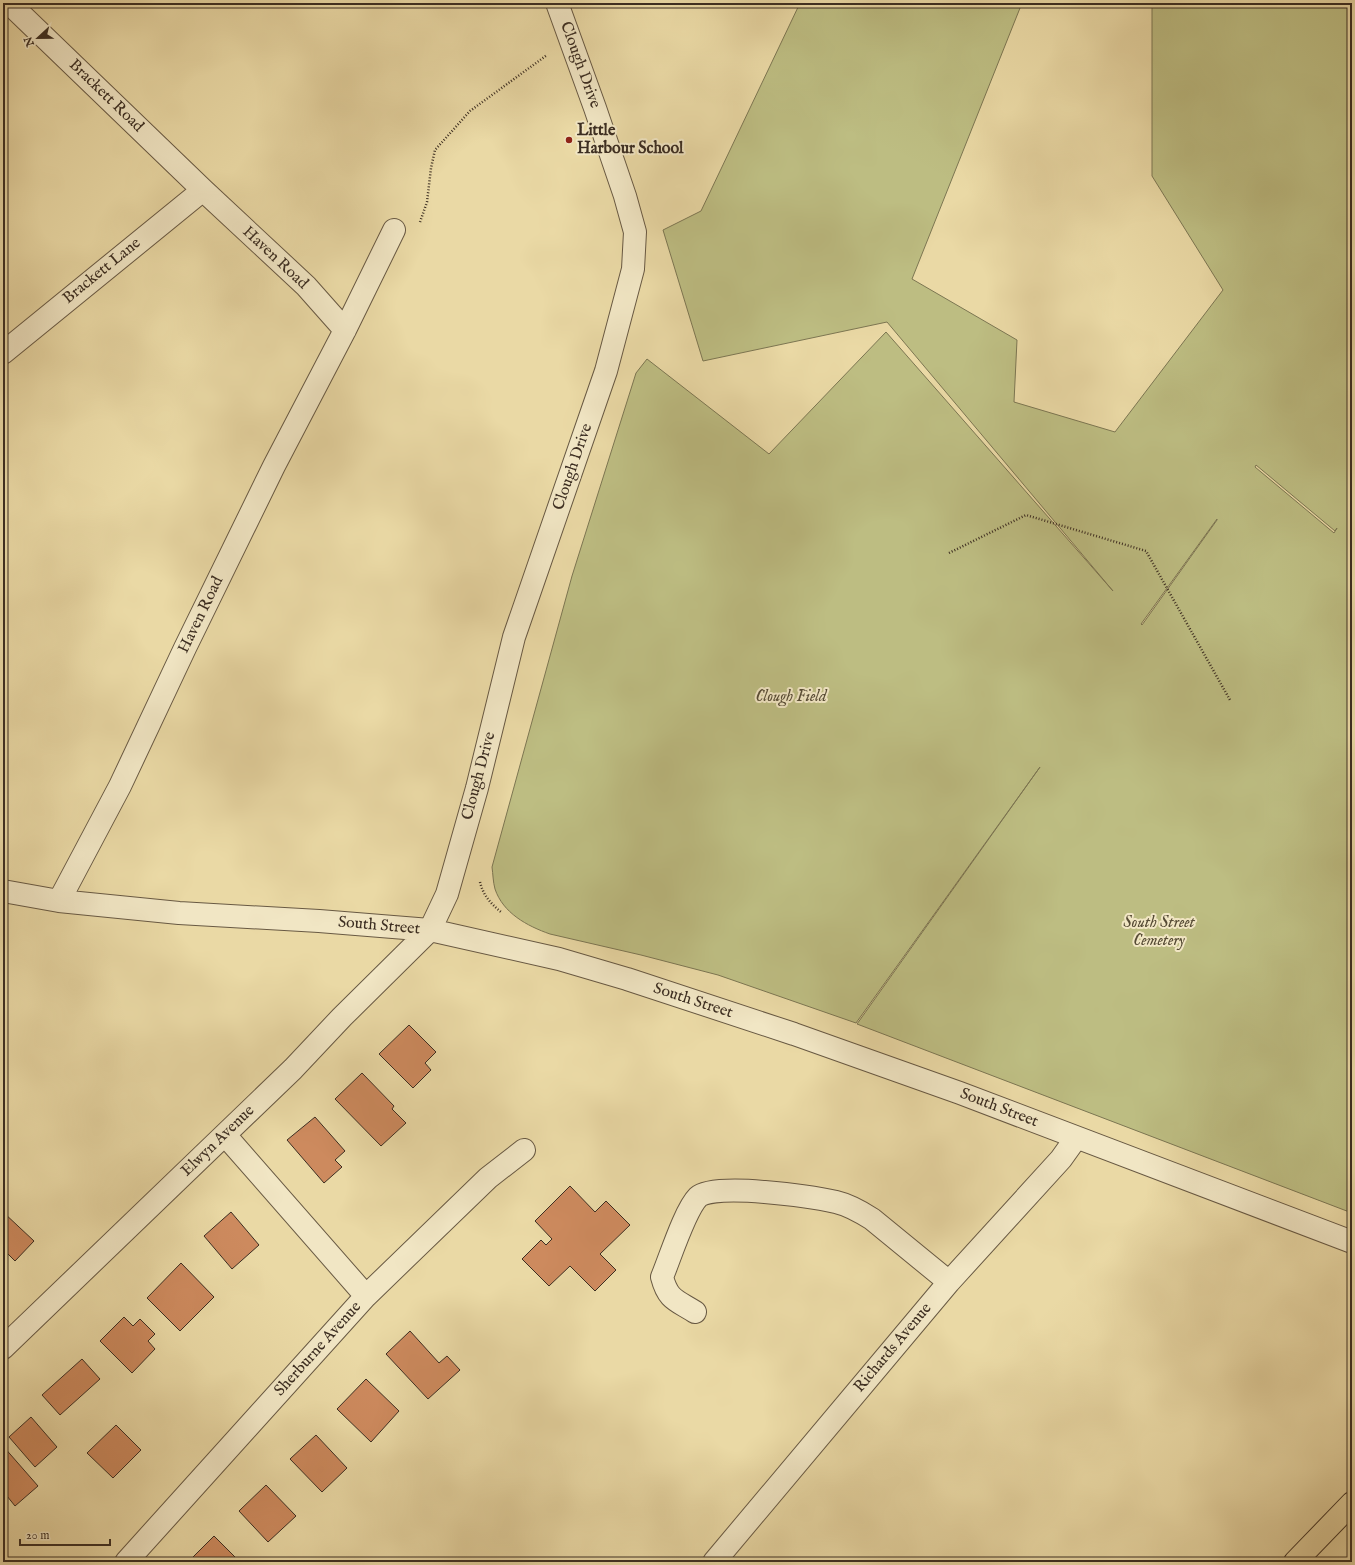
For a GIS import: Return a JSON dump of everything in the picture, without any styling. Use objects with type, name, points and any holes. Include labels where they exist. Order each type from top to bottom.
[{"type":"main road","points":[[1295,1562],[1352,1503]]},
{"type":"street","name":"Brackett Road","points":[[8,3],[203,190]]},
{"type":"street","name":"Clough Drive","points":[[430,930],[446,894],[477,788],[514,637],[606,370],[632,269],[635,232],[629,210],[595,108],[557,3]]},
{"type":"street","name":"Haven Road","points":[[203,190],[306,286],[345,330]]},
{"type":"street","name":"Brackett Lane","points":[[3,353],[203,190]]},
{"type":"street","name":"Haven Road","points":[[60,901],[120,786],[185,648],[274,466],[345,330],[394,230]]},
{"type":"street","name":"South Street","points":[[3,891],[60,901],[179,913],[319,921],[430,930],[559,959],[627,978],[794,1034],[960,1093],[1352,1242]]},
{"type":"street","name":"Elwyn Avenue","points":[[3,1348],[293,1069],[342,1016],[430,930]]},
{"type":"street","name":"Sherburne Avenue","points":[[126,1562],[366,1296],[224,1135]]},
{"type":"street","name":"Richards Avenue","points":[[714,1562],[949,1282],[1060,1159],[1076,1138]]},
{"type":"street","points":[[366,1296],[488,1178],[524,1150]]},
{"type":"street","points":[[695,1312],[669,1295],[662,1277],[691,1206],[699,1196],[707,1192],[721,1190],[790,1195],[837,1202],[872,1219],[949,1282]]},
{"type":"path","points":[[419,224],[428,202],[431,168],[435,150],[470,111],[547,55]]},
{"type":"path","points":[[949,553],[1026,515],[1146,551],[1230,700]]},
{"type":"green space","points":[[800,3],[1022,3],[912,279],[1017,340],[1014,402],[1115,432],[1223,290],[1152,176],[1152,3],[1352,3],[1352,1213],[857,1024],[1040,767],[856,1023],[718,975],[550,934],[517,918],[504,905],[494,886],[492,867],[572,576],[636,373],[647,359],[769,454],[886,332],[1113,591],[887,322],[703,361],[663,230],[701,211]],"holes":[[[1256,465],[1335,531],[1337,528],[1334,533],[1255,467]],[[1217,520],[1142,625],[1141,624]]]},
{"type":"building","points":[[409,1025],[436,1052],[425,1063],[431,1070],[413,1088],[379,1054]]},
{"type":"building","points":[[362,1073],[394,1106],[392,1109],[406,1123],[381,1146],[335,1099]]},
{"type":"building","points":[[315,1117],[345,1151],[335,1160],[342,1167],[324,1183],[287,1140]]},
{"type":"building","points":[[570,1186],[595,1212],[606,1201],[630,1225],[600,1254],[616,1270],[595,1291],[570,1266],[549,1286],[522,1259],[541,1240],[546,1245],[552,1239],[535,1221]]},
{"type":"building","points":[[3,1212],[34,1241],[15,1261],[8,1254],[3,1260]]},
{"type":"building","points":[[231,1212],[259,1245],[232,1269],[204,1236]]},
{"type":"building","points":[[181,1263],[214,1297],[180,1331],[147,1298]]},
{"type":"building","points":[[124,1317],[133,1326],[140,1319],[155,1334],[148,1341],[155,1349],[132,1373],[100,1341]]},
{"type":"building","points":[[410,1331],[439,1363],[447,1356],[460,1370],[428,1399],[386,1354]]},
{"type":"building","points":[[82,1359],[100,1379],[60,1415],[42,1395]]},
{"type":"building","points":[[366,1379],[399,1411],[371,1442],[337,1409]]},
{"type":"building","points":[[31,1417],[57,1447],[35,1467],[9,1437]]},
{"type":"building","points":[[116,1425],[141,1450],[113,1478],[87,1453]]},
{"type":"building","points":[[316,1435],[347,1468],[322,1492],[290,1459]]},
{"type":"building","points":[[3,1446],[38,1486],[15,1506],[3,1491]]},
{"type":"building","points":[[266,1485],[296,1516],[268,1542],[239,1511]]},
{"type":"building","points":[[214,1536],[240,1562],[188,1562]]},
{"type":"place","name":"Little Harbour School","points":[[569,140]]},
{"type":"park label","name":"Clough Field","points":[[791,697]]},
{"type":"park label","name":"South Street Cemetery","points":[[1159,932]]}]
